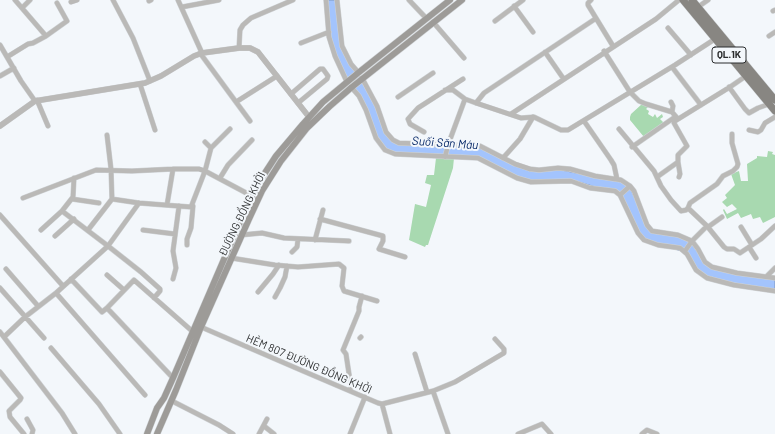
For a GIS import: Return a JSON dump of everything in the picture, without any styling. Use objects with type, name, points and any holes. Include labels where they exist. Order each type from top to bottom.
[{"type":"main road","name":"ĐƯỜNG ĐỒNG KHỞI","points":[[349,84],[358,73],[450,0]]},
{"type":"main road","name":"ĐƯỜNG ĐỒNG KHỞI","points":[[148,433],[163,407],[164,398],[192,331],[198,325],[262,191],[311,119],[324,102],[349,84],[362,79],[462,0]]},
{"type":"main road","name":"QL.1K","points":[[683,0],[746,76],[772,102]]},
{"type":"main road","name":"QL.1K","points":[[692,0],[772,102],[775,111]]},
{"type":"main road","points":[[426,18],[434,22]]},
{"type":"main road","name":"ĐƯỜNG ĐỒNG KHỞI","points":[[159,433],[172,401],[198,325],[252,196],[276,156],[311,119]]},
{"type":"street","points":[[15,0],[46,36]]},
{"type":"street","points":[[22,8],[30,0]]},
{"type":"street","points":[[71,2],[77,0]]},
{"type":"street","points":[[112,0],[133,38],[150,81]]},
{"type":"street","points":[[178,0],[201,53],[250,121]]},
{"type":"street","points":[[182,7],[219,0]]},
{"type":"street","points":[[239,48],[240,30],[243,25],[251,18],[293,0]]},
{"type":"street","points":[[326,0],[332,48],[349,84],[359,96],[366,110],[376,138],[385,150],[395,154],[478,158],[516,178],[531,182],[571,181],[590,188],[615,191],[620,195],[638,233],[644,240],[658,245],[677,247],[685,251],[696,270],[706,278],[734,285],[775,291]]},
{"type":"street","points":[[338,0],[342,46],[351,64],[358,73]]},
{"type":"street","points":[[409,0],[426,18]]},
{"type":"street","points":[[495,21],[523,0]]},
{"type":"street","points":[[591,0],[587,4],[613,46]]},
{"type":"street","points":[[510,114],[563,78],[656,19],[679,0]]},
{"type":"street","points":[[698,7],[708,0]]},
{"type":"street","points":[[7,57],[28,44],[34,43],[46,36],[67,22],[57,3]]},
{"type":"street","points":[[514,6],[533,32]]},
{"type":"street","points":[[476,103],[486,92],[596,19]]},
{"type":"street","points":[[434,22],[464,58]]},
{"type":"street","points":[[668,28],[691,55]]},
{"type":"street","points":[[301,43],[329,32]]},
{"type":"street","points":[[769,36],[775,32]]},
{"type":"street","points":[[445,90],[453,90],[465,99],[522,118],[533,117],[565,131],[584,121],[715,39]]},
{"type":"street","points":[[0,45],[36,100],[48,126]]},
{"type":"street","points":[[0,126],[36,100],[140,84],[150,81],[201,53],[239,48],[250,48],[258,52],[311,119]]},
{"type":"street","points":[[546,52],[563,78]]},
{"type":"street","points":[[604,52],[630,92],[641,102],[672,112],[677,118]]},
{"type":"street","points":[[672,67],[701,105]]},
{"type":"street","points":[[0,76],[14,68]]},
{"type":"street","points":[[291,94],[320,69],[323,69],[328,76],[327,78],[298,103]]},
{"type":"street","points":[[398,97],[433,73]]},
{"type":"street","points":[[236,102],[277,76]]},
{"type":"street","points":[[632,147],[746,76]]},
{"type":"street","points":[[362,79],[377,106],[386,132],[393,140],[399,143],[480,146],[503,158],[530,169],[570,169],[595,176],[621,180],[630,186],[634,191],[647,225],[652,231],[678,235],[692,241],[698,248],[705,262],[712,267],[737,273],[775,278]]},
{"type":"street","points":[[424,132],[410,124],[408,119],[418,108],[463,79]]},
{"type":"street","points":[[140,84],[155,130]]},
{"type":"street","points":[[729,87],[749,113],[772,102]]},
{"type":"street","points":[[445,157],[465,99]]},
{"type":"street","points":[[671,102],[673,106],[672,112]]},
{"type":"street","points":[[503,158],[520,139],[533,117]]},
{"type":"street","points":[[749,130],[758,132],[765,123],[775,117]]},
{"type":"street","points":[[677,118],[674,122],[687,146],[678,155],[679,177]]},
{"type":"street","points":[[584,121],[614,165],[616,179]]},
{"type":"street","points":[[187,245],[187,239],[191,228],[192,206],[211,148],[230,129]]},
{"type":"street","points":[[619,129],[657,177],[662,188],[679,209],[683,211],[688,208],[690,203],[717,184],[723,176],[737,168],[738,164],[732,143],[732,134]]},
{"type":"street","points":[[88,230],[112,199],[111,169],[107,135]]},
{"type":"street","points":[[220,178],[228,165],[252,140]]},
{"type":"street","points":[[205,142],[211,148]]},
{"type":"street","points":[[657,177],[678,162]]},
{"type":"street","points":[[24,198],[96,170],[111,169],[132,171],[173,169],[205,170],[252,196]]},
{"type":"street","points":[[167,205],[173,169]]},
{"type":"street","points":[[41,230],[62,211],[72,199],[74,178]]},
{"type":"street","points":[[620,195],[630,186]]},
{"type":"street","points":[[72,199],[99,203]]},
{"type":"street","points":[[112,199],[190,208],[192,206]]},
{"type":"street","points":[[4,337],[25,317],[56,293],[108,246],[139,203]]},
{"type":"street","points":[[173,279],[176,268],[173,251],[179,206]]},
{"type":"street","points":[[688,208],[727,249],[734,248],[740,253],[761,239],[775,226]]},
{"type":"street","points":[[315,240],[323,210]]},
{"type":"street","points":[[62,211],[141,272],[160,289],[154,298]]},
{"type":"street","points":[[0,215],[63,286]]},
{"type":"street","points":[[685,251],[692,241],[707,227],[722,217]]},
{"type":"street","points":[[56,236],[74,219]]},
{"type":"street","points":[[320,220],[384,236],[379,249],[405,257]]},
{"type":"street","points":[[741,227],[756,258]]},
{"type":"street","points":[[143,230],[175,234]]},
{"type":"street","points":[[241,235],[262,233],[284,238],[349,241]]},
{"type":"street","points":[[292,252],[297,247],[298,239]]},
{"type":"street","points":[[231,258],[298,267],[339,264],[344,268],[342,289],[346,292],[378,301]]},
{"type":"street","points":[[258,292],[279,265]]},
{"type":"street","points":[[274,297],[285,277],[287,266]]},
{"type":"street","points":[[766,277],[775,268]]},
{"type":"street","points":[[6,269],[38,306]]},
{"type":"street","points":[[107,275],[124,290]]},
{"type":"street","points":[[71,279],[100,311],[104,311],[134,280],[192,331]]},
{"type":"street","points":[[0,288],[44,338]]},
{"type":"street","points":[[56,293],[145,395]]},
{"type":"street","points":[[350,391],[351,387],[346,354],[342,350],[359,311],[362,296]]},
{"type":"street","points":[[107,308],[173,378]]},
{"type":"street","name":"HẺM 807 ĐƯỜNG ĐỒNG KHỞI","points":[[198,325],[382,404],[390,434]]},
{"type":"street","points":[[0,332],[62,413],[75,434]]},
{"type":"street","points":[[382,404],[433,391],[455,382],[504,353],[504,349],[495,339]]},
{"type":"street","points":[[51,348],[99,404],[120,434]]},
{"type":"street","points":[[415,354],[427,392]]},
{"type":"street","points":[[0,372],[21,398],[9,411],[10,417],[24,434]]},
{"type":"street","points":[[433,391],[448,434]]},
{"type":"street","points":[[350,434],[365,397]]},
{"type":"street","points":[[172,401],[219,425],[232,434]]},
{"type":"street","points":[[27,419],[33,430],[32,434]]},
{"type":"street","points":[[259,434],[267,419]]},
{"type":"street","points":[[518,434],[542,424],[551,434]]},
{"type":"street","points":[[264,426],[274,434]]},
{"type":"street","points":[[642,434],[647,430],[657,434]]},
{"type":"green space","points":[[642,104],[649,106],[646,109],[649,111],[648,114],[653,117],[655,114],[657,118],[662,114],[663,117],[660,119],[664,123],[644,137],[630,120],[631,114]]},
{"type":"green space","points":[[768,151],[773,152],[772,154],[775,155],[775,217],[763,223],[760,217],[753,219],[751,214],[741,218],[738,213],[727,219],[723,210],[724,209],[727,214],[737,209],[732,204],[727,207],[722,202],[727,198],[725,195],[735,185],[731,174],[739,171],[741,181],[748,181],[747,164],[757,158],[757,156],[767,157]]},
{"type":"green space","points":[[436,158],[454,158],[453,168],[428,245],[425,247],[409,240],[415,204],[426,207],[431,185],[425,183],[427,175],[434,175]]},
{"type":"water","name":"Suối Săn Máu","points":[[327,0],[336,0],[341,45],[367,90],[392,141],[479,148],[530,171],[561,170],[621,182],[625,184],[632,192],[648,229],[678,236],[690,242],[708,266],[775,280],[775,289],[734,284],[707,276],[697,269],[688,253],[648,241],[641,236],[622,195],[576,181],[531,180],[517,177],[483,159],[395,153],[386,149],[377,138],[360,95],[348,80],[336,56],[330,37]]}]
